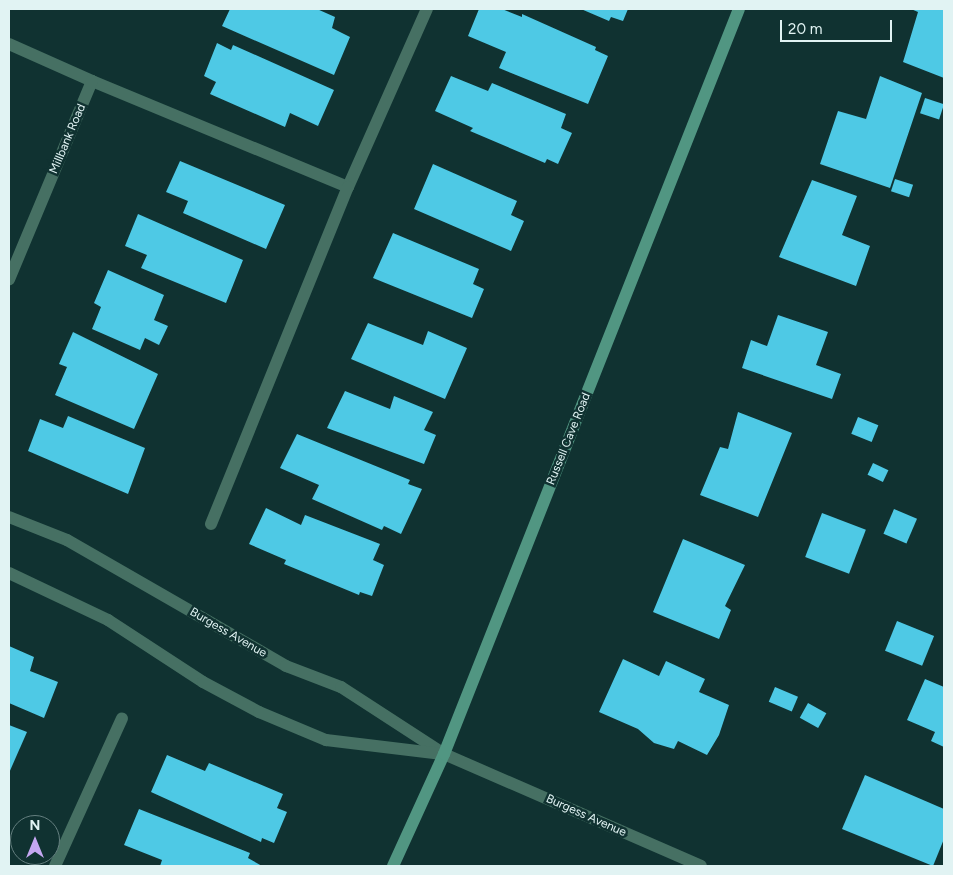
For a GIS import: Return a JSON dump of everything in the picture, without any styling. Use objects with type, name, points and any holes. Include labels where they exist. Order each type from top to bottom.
[{"type":"main road","name":"Russell Cave Road","points":[[394,866],[444,754],[739,9]]},
{"type":"street","points":[[210,524],[348,187],[427,9]]},
{"type":"street","points":[[9,44],[92,81],[348,187]]},
{"type":"street","name":"Millbank Road","points":[[9,280],[92,81]]},
{"type":"street","name":"Burgess Avenue","points":[[9,517],[84,549],[286,666],[341,687],[444,754],[701,866]]},
{"type":"street","name":"Burgess Avenue","points":[[9,573],[108,620],[203,682],[259,712],[326,740],[444,754]]},
{"type":"street","points":[[54,866],[122,718]]},
{"type":"building","points":[[230,9],[317,9],[335,17],[332,28],[350,37],[334,75],[222,26]]},
{"type":"building","points":[[479,9],[502,9],[522,17],[522,14],[596,47],[595,50],[608,56],[588,104],[499,68],[506,52],[468,36]]},
{"type":"building","points":[[581,9],[628,9],[623,21],[611,17],[609,21]]},
{"type":"building","points":[[911,9],[944,9],[944,78],[903,62],[918,12]]},
{"type":"building","points":[[217,43],[231,50],[233,45],[334,90],[318,126],[290,113],[285,127],[210,94],[216,82],[204,76]]},
{"type":"building","points":[[451,76],[488,91],[492,83],[566,114],[561,128],[572,133],[558,164],[547,159],[545,163],[470,131],[473,128],[435,111]]},
{"type":"building","points":[[880,76],[922,93],[890,188],[820,164],[838,111],[866,119]]},
{"type":"building","points":[[925,98],[944,104],[939,119],[920,113]]},
{"type":"building","points":[[180,161],[285,205],[266,249],[183,213],[188,201],[166,192]]},
{"type":"building","points":[[433,164],[517,201],[511,215],[524,221],[511,251],[414,209]]},
{"type":"building","points":[[895,179],[913,185],[909,197],[891,191]]},
{"type":"building","points":[[812,180],[857,196],[842,235],[870,246],[856,286],[779,257]]},
{"type":"building","points":[[138,214],[243,260],[226,303],[141,268],[147,255],[125,246]]},
{"type":"building","points":[[393,233],[479,269],[473,284],[484,289],[472,318],[373,278]]},
{"type":"building","points":[[108,270],[164,295],[154,320],[168,326],[159,345],[145,338],[140,350],[92,329],[101,307],[94,303]]},
{"type":"building","points":[[778,315],[828,332],[816,365],[841,374],[832,399],[742,368],[751,340],[767,346]]},
{"type":"building","points":[[368,323],[423,345],[428,331],[467,348],[445,399],[351,359]]},
{"type":"building","points":[[73,332],[158,374],[134,429],[55,395],[67,367],[59,364]]},
{"type":"building","points":[[345,391],[390,409],[394,396],[433,412],[424,430],[436,435],[424,464],[327,428]]},
{"type":"building","points":[[738,412],[792,433],[758,517],[700,495],[720,447],[728,449]]},
{"type":"building","points":[[68,416],[145,448],[128,494],[28,451],[40,419],[63,428]]},
{"type":"building","points":[[858,417],[878,425],[872,442],[851,434]]},
{"type":"building","points":[[297,434],[410,480],[408,484],[422,489],[401,534],[384,526],[382,530],[312,499],[319,485],[280,468]]},
{"type":"building","points":[[873,463],[888,470],[883,482],[868,475]]},
{"type":"building","points":[[266,508],[301,525],[305,515],[380,544],[373,560],[384,565],[372,596],[360,592],[359,595],[284,564],[286,560],[249,544]]},
{"type":"building","points":[[894,509],[917,519],[906,544],[883,534]]},
{"type":"building","points":[[822,513],[866,530],[849,574],[805,557]]},
{"type":"building","points":[[683,539],[745,565],[725,606],[731,610],[719,639],[653,612]]},
{"type":"building","points":[[897,621],[934,636],[922,666],[885,651]]},
{"type":"building","points":[[9,646],[34,657],[30,671],[58,682],[44,718],[9,703]]},
{"type":"building","points":[[623,659],[659,676],[666,661],[705,679],[699,692],[729,705],[719,735],[707,755],[678,741],[674,749],[654,743],[638,729],[599,712]]},
{"type":"building","points":[[925,679],[944,687],[944,747],[931,741],[935,732],[907,720]]},
{"type":"building","points":[[775,687],[798,697],[792,711],[769,702]]},
{"type":"building","points":[[808,703],[826,713],[818,728],[800,718]]},
{"type":"building","points":[[9,725],[27,732],[9,773]]},
{"type":"building","points":[[167,755],[205,771],[209,763],[283,794],[277,808],[287,812],[274,843],[262,838],[261,842],[151,792]]},
{"type":"building","points":[[865,775],[944,809],[944,839],[933,866],[842,829]]},
{"type":"building","points":[[139,809],[250,853],[248,858],[262,866],[160,866],[162,860],[124,845]]}]
